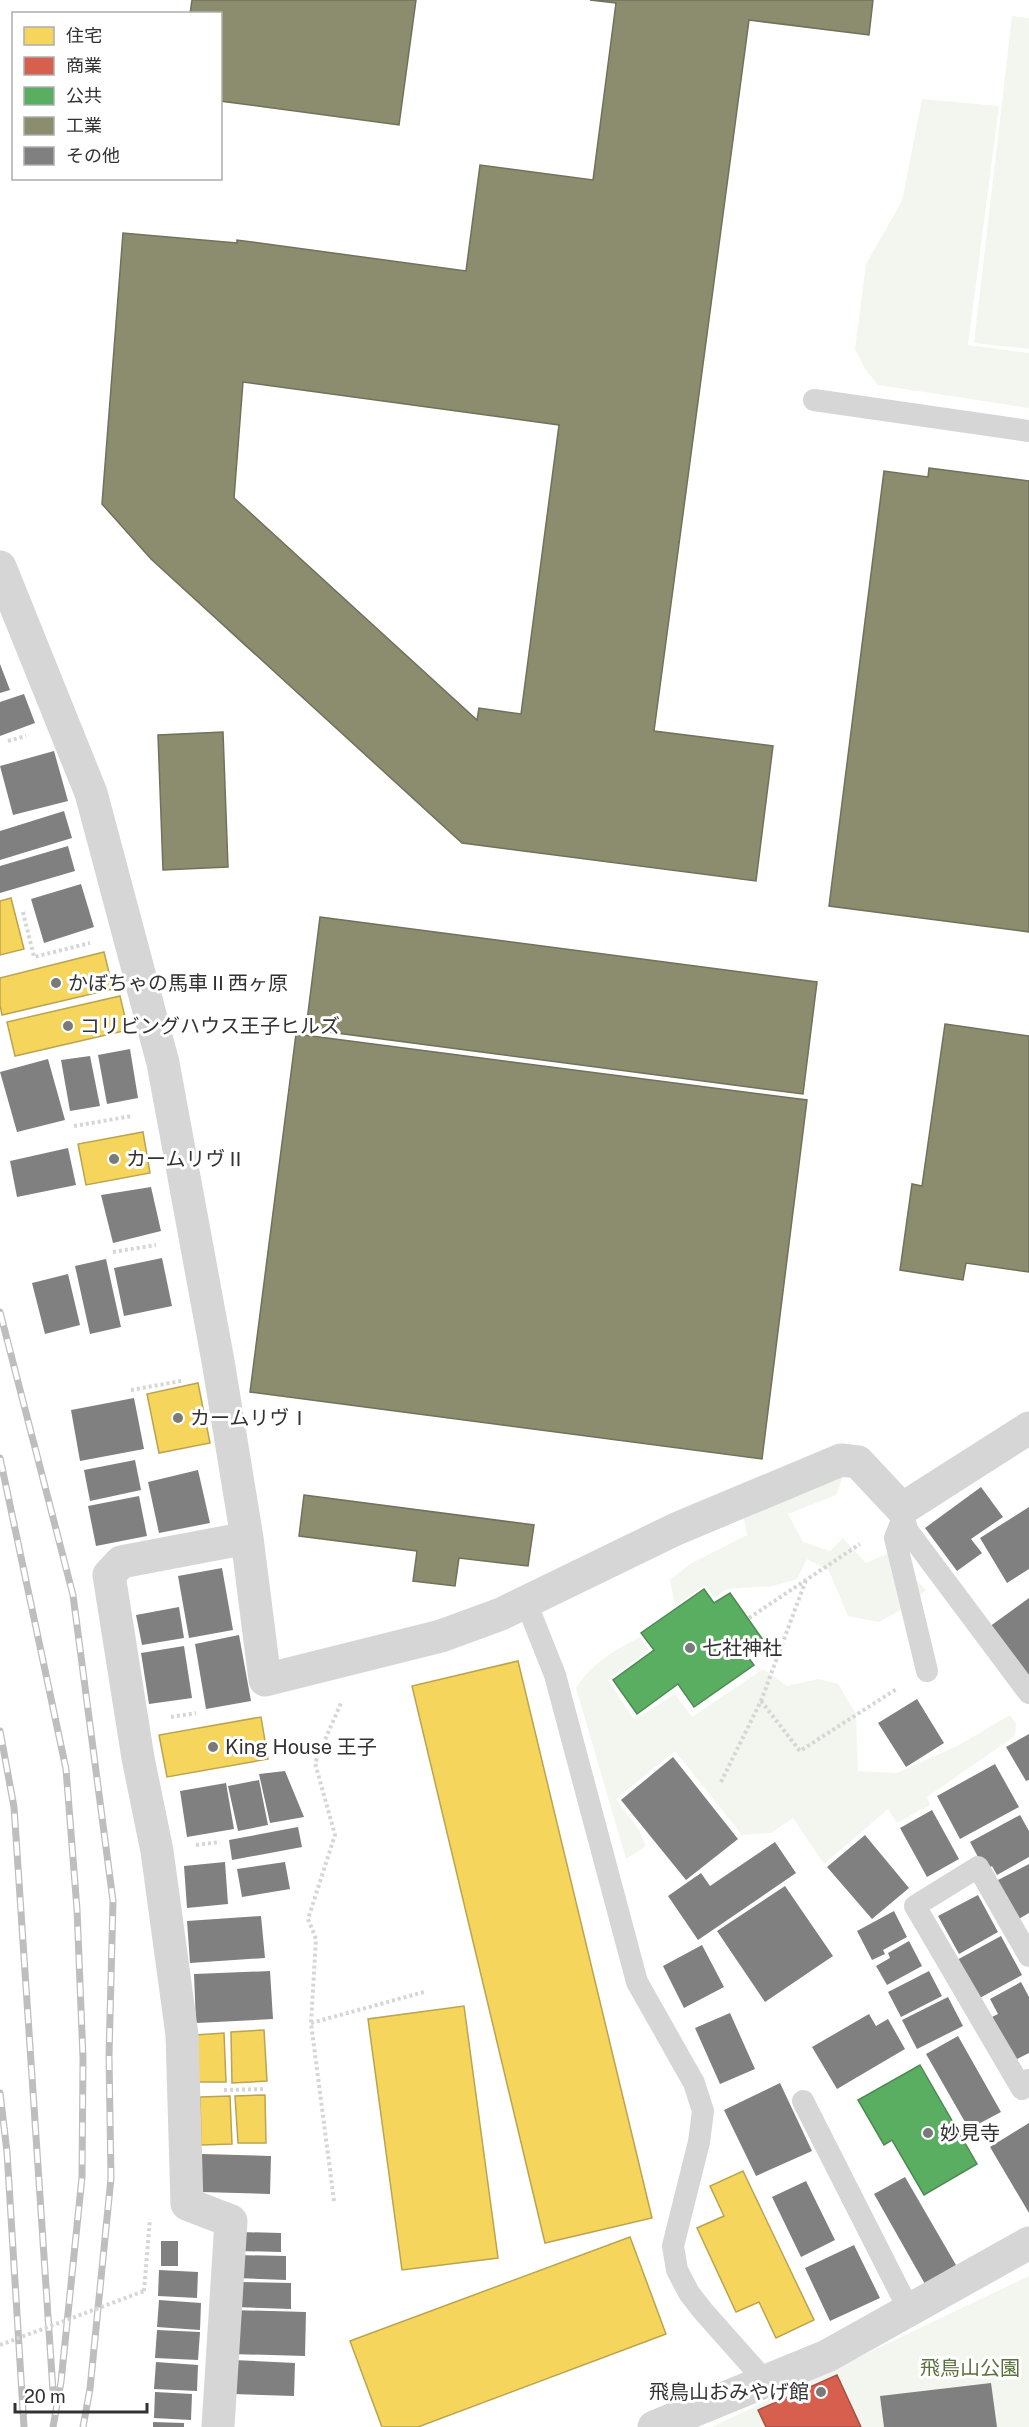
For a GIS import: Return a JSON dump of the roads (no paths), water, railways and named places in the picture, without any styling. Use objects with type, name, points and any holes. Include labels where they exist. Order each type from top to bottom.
[{"type":"street","points":[[0,567],[91,793],[163,1063],[220,1374],[247,1538],[265,1680],[441,1636],[501,1614],[676,1529],[841,1460],[858,1462],[903,1512],[1029,1428]]},
{"type":"street","points":[[218,2427],[231,2221],[187,2204],[182,2035],[157,1851],[138,1758],[109,1575],[122,1562],[247,1538]]},
{"type":"street","points":[[654,2427],[827,2356],[1029,2243]]},
{"type":"lane","points":[[814,400],[1029,431]]},
{"type":"lane","points":[[903,1512],[895,1538],[927,1671]]},
{"type":"lane","points":[[903,1512],[907,1530],[1029,1693]]},
{"type":"lane","points":[[526,1602],[555,1675],[637,1982],[694,2084],[703,2111],[699,2142],[673,2246],[677,2270],[689,2293],[703,2311],[766,2382]]},
{"type":"lane","points":[[1029,1956],[978,1867],[915,1906],[1022,2089],[1029,2080]]},
{"type":"lane","points":[[803,2101],[909,2310]]},
{"type":"railway","points":[[0,1312],[73,1595],[113,1901],[109,2056],[111,2178],[90,2389],[83,2427]]},
{"type":"railway","points":[[0,1458],[66,1769],[77,1909],[83,2058],[82,2177],[61,2382],[53,2427]]},
{"type":"railway","points":[[0,1731],[14,1807],[53,2391]]},
{"type":"railway","points":[[0,2093],[7,2152],[24,2427]]},
{"type":"place","name":"かぼちゃの馬車Ⅱ西ヶ原","points":[[56,983]]},
{"type":"place","name":"コリビングハウス王子ヒルズ","points":[[68,1026]]},
{"type":"place","name":"カームリヴⅡ","points":[[114,1159]]},
{"type":"place","name":"カームリヴⅠ","points":[[178,1418]]},
{"type":"place","name":"七社神社","points":[[690,1648]]},
{"type":"place","name":"King House 王子","points":[[213,1747]]},
{"type":"place","name":"妙見寺","points":[[928,2133]]},
{"type":"place","name":"飛鳥山おみやげ館","points":[[821,2392]]},
{"type":"park label","name":"飛鳥山公園","points":[[970,2368]]}]
